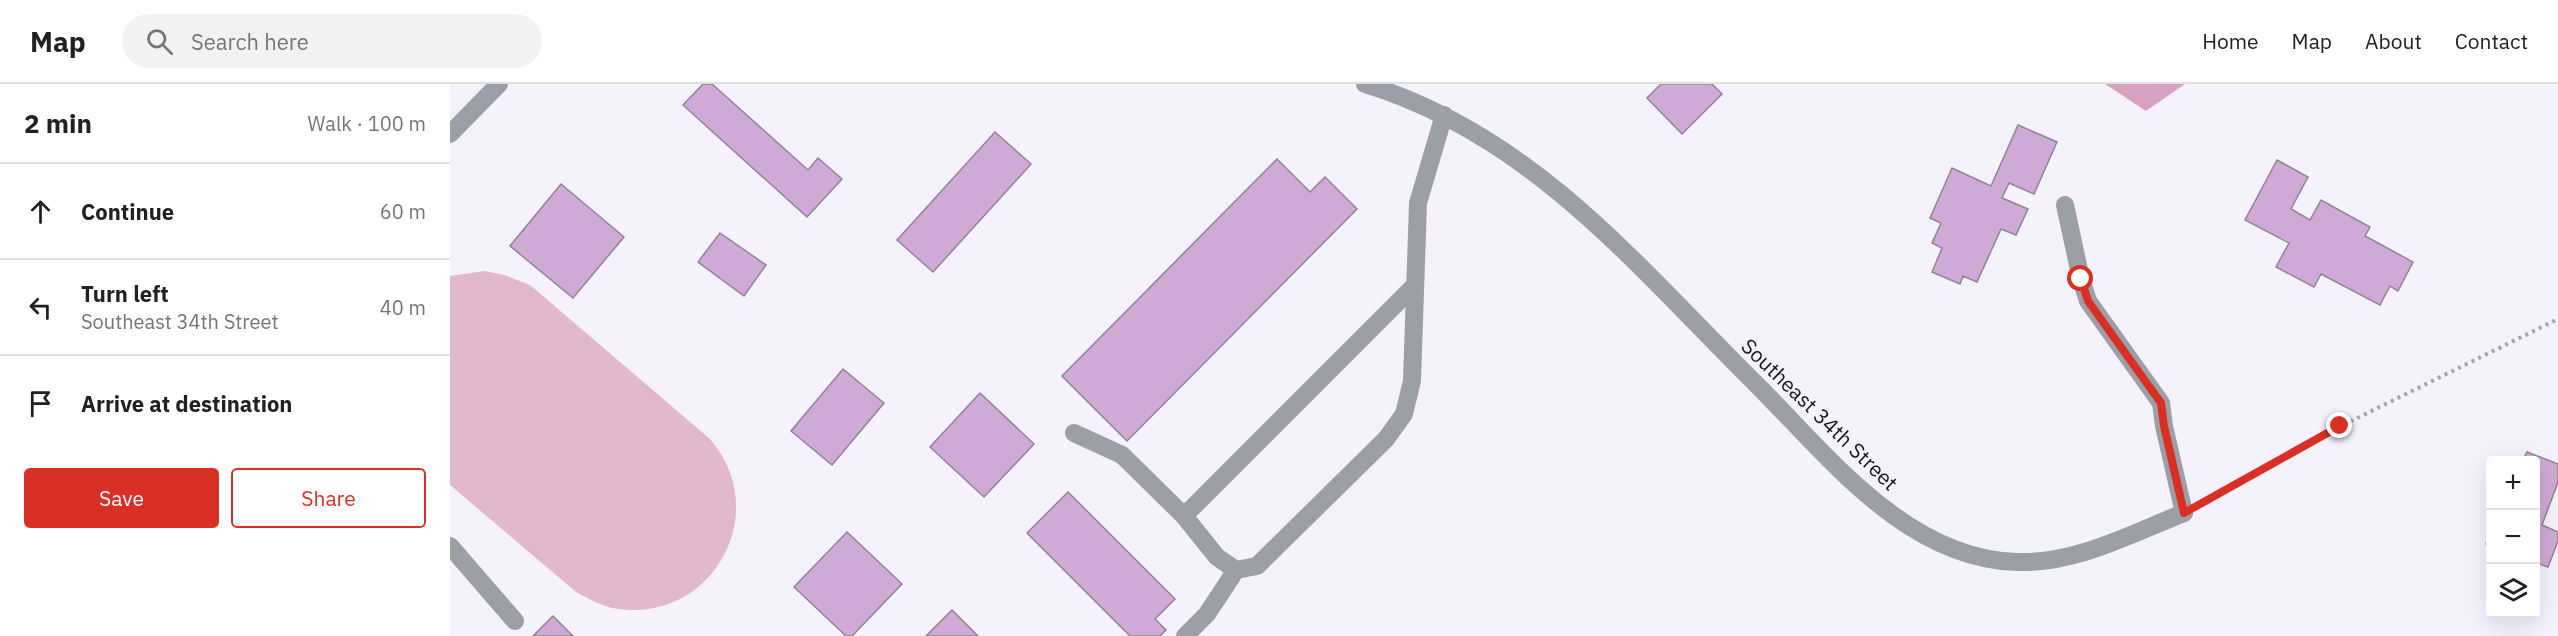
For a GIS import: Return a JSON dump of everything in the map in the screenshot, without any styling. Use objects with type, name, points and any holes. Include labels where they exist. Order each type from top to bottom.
[{"type":"street","points":[[450,134],[499,84]]},
{"type":"street","name":"Southeast 34th Street","points":[[1365,84],[1444,115],[1509,154],[1561,194],[1629,258],[1855,483],[1913,528],[1949,547],[1982,557],[2016,562],[2050,560],[2076,556],[2184,513]]},
{"type":"street","points":[[1074,433],[1122,455],[1184,516],[1217,557],[1236,570],[1257,566],[1386,439],[1404,414],[1412,381],[1418,203],[1444,115]]},
{"type":"street","points":[[2065,205],[2088,301],[2161,403],[2184,513]]},
{"type":"street","points":[[1184,516],[1414,286]]},
{"type":"street","points":[[450,546],[515,621]]},
{"type":"street","points":[[1185,636],[1207,614],[1236,570]]},
{"type":"path","points":[[2184,513],[2340,426],[2558,319]]},
{"type":"shaded area","points":[[2105,84],[2185,84],[2146,111]]},
{"type":"shaded area","points":[[485,271],[504,275],[530,285],[710,439],[728,468],[736,498],[734,528],[724,556],[706,580],[682,598],[652,608],[618,609],[591,600],[576,592],[450,485],[450,276]]},
{"type":"building","points":[[703,84],[712,84],[808,170],[818,158],[842,179],[807,217],[683,105]]},
{"type":"building","points":[[1661,84],[1712,84],[1722,94],[1682,134],[1647,98]]},
{"type":"building","points":[[2018,125],[2057,142],[2034,194],[2009,183],[2002,198],[2028,209],[2016,235],[2001,229],[1977,282],[1963,276],[1960,284],[1932,272],[1942,248],[1932,243],[1941,223],[1930,218],[1952,168],[1991,186]]},
{"type":"building","points":[[995,132],[1031,164],[933,272],[897,240]]},
{"type":"building","points":[[1277,159],[1310,192],[1325,177],[1357,209],[1127,441],[1062,376]]},
{"type":"building","points":[[2277,160],[2308,177],[2291,209],[2310,220],[2321,200],[2370,227],[2365,236],[2413,262],[2398,291],[2390,286],[2380,305],[2321,274],[2314,287],[2276,267],[2289,243],[2245,220]]},
{"type":"building","points":[[561,184],[624,237],[573,298],[510,246]]},
{"type":"building","points":[[720,233],[766,265],[744,296],[698,262]]},
{"type":"building","points":[[843,369],[884,403],[832,465],[791,431]]},
{"type":"building","points":[[980,393],[1034,444],[984,497],[930,447]]},
{"type":"building","points":[[2527,452],[2537,456],[2525,456]]},
{"type":"building","points":[[2540,457],[2558,464],[2558,482],[2542,525],[2558,532],[2558,541],[2548,567],[2540,564]]},
{"type":"building","points":[[1068,492],[1175,599],[1155,619],[1166,630],[1160,636],[1130,636],[1027,533]]},
{"type":"building","points":[[847,532],[902,584],[852,636],[846,636],[794,587]]},
{"type":"building","points":[[952,610],[978,636],[926,636]]},
{"type":"building","points":[[553,616],[573,636],[533,636]]},
{"type":"route","points":[[2081,279],[2088,301],[2161,403],[2184,513],[2340,426]]}]
